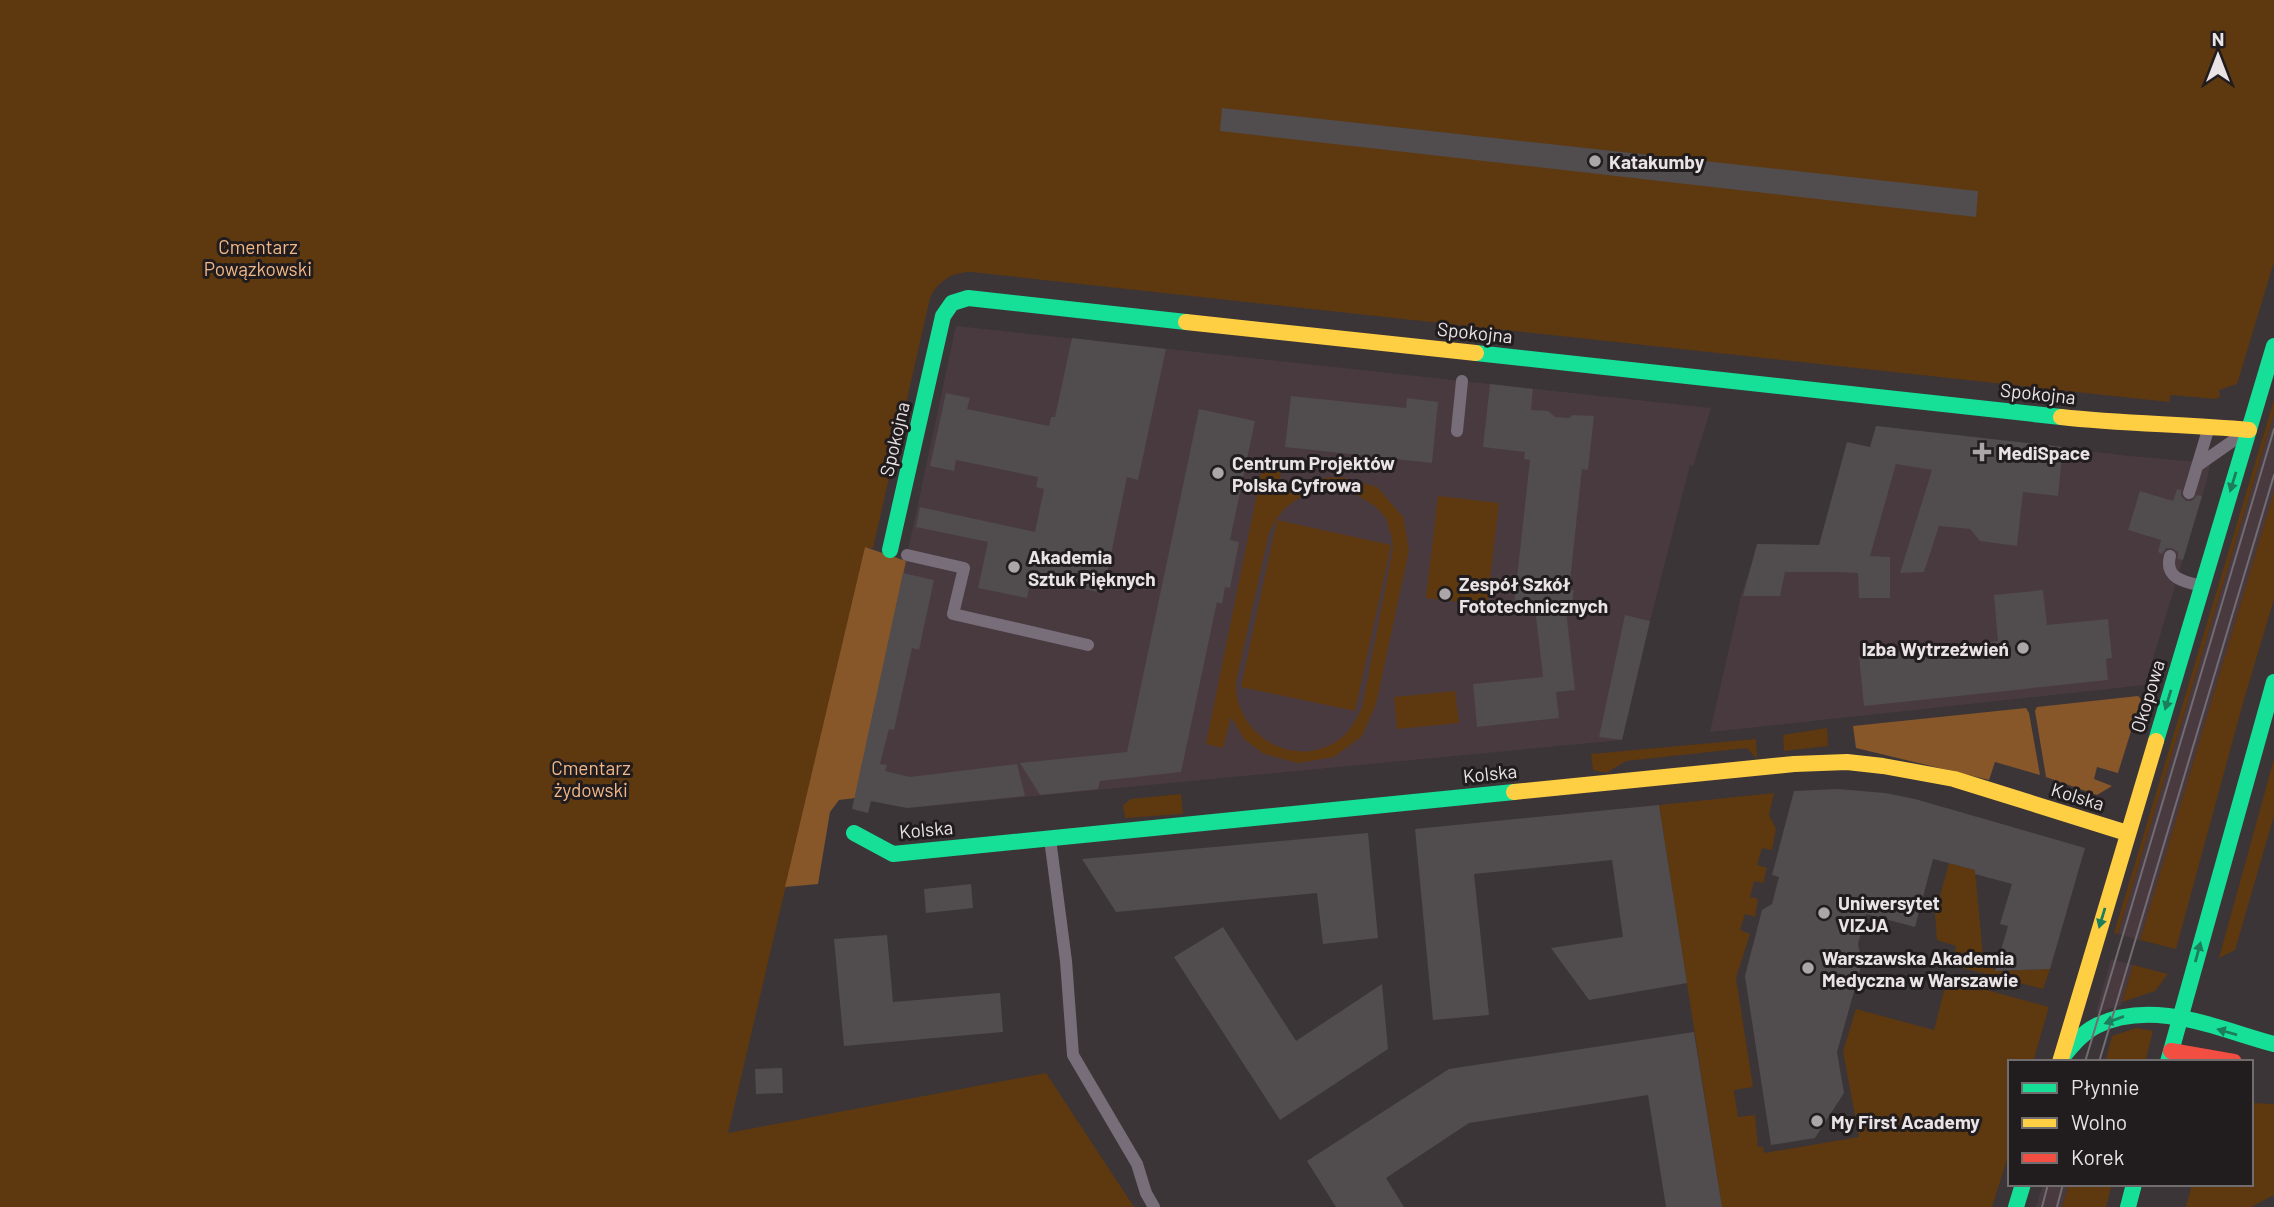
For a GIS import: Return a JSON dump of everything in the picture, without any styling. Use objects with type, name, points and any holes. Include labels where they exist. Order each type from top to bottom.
[{"type":"street","name":"Spokojna","points":[[890,550],[943,316],[952,303],[968,298],[2116,423],[2249,430]]},
{"type":"street","name":"Okopowa","points":[[2061,1060],[2274,346]]},
{"type":"street","points":[[2213,1060],[2170,1056],[2274,682]]},
{"type":"street","name":"Kolska","points":[[854,833],[894,854],[1736,769],[1844,761],[1891,766],[1947,777],[2127,833]]},
{"type":"street","name":"Okopowa","points":[[2061,1060],[2078,1039],[2095,1027],[2129,1014],[2151,1013],[2180,1018],[2274,1044]]},
{"type":"street","points":[[2016,1207],[2022,1186]]},
{"type":"street","points":[[2128,1207],[2133,1186]]},
{"type":"lane","points":[[1457,431],[1462,381]]},
{"type":"lane","points":[[2189,493],[2209,426]]},
{"type":"lane","points":[[2197,466],[2249,430]]},
{"type":"lane","points":[[907,555],[964,568],[953,614],[1088,645]]},
{"type":"lane","points":[[2170,556],[2168,565],[2172,575],[2182,582],[2202,586]]},
{"type":"lane","points":[[1049,839],[1066,961],[1073,1055],[1132,1155],[1154,1207]]},
{"type":"shaded area","points":[[956,326],[1711,408],[1693,466],[1690,465],[1622,740],[907,808],[855,798]]},
{"type":"shaded area","points":[[2274,414],[2274,492],[2140,940],[2118,934]]},
{"type":"shaded area","points":[[1876,426],[2210,463],[2145,685],[1710,732],[1749,572],[1836,572]]},
{"type":"shaded area","points":[[865,547],[906,561],[855,798],[839,800],[830,812],[818,884],[785,887]]},
{"type":"shaded area","points":[[2138,696],[2141,699],[2118,773],[2097,767],[2094,779],[2112,786],[2097,795],[2046,777],[2035,711],[2037,707]]},
{"type":"shaded area","points":[[2026,708],[2040,775],[1995,762],[1989,780],[1856,748],[1853,726]]},
{"type":"shaded area","points":[[2111,959],[2133,965],[2121,1005],[2096,1013]]},
{"type":"shaded area","points":[[2042,1186],[2068,1186],[2062,1207],[2036,1207]]},
{"type":"green space","name":"Cmentarz Powązkowski","points":[[0,0],[2274,0],[2274,262],[2237,384],[2219,390],[2220,397],[2216,399],[2171,395],[2169,402],[971,272],[952,276],[937,287],[930,298],[873,548],[865,548],[728,1133],[1046,1073],[1134,1207],[0,1207]]},
{"type":"green space","points":[[2274,400],[2274,414],[2118,934],[2114,933]]},
{"type":"green space","points":[[1262,469],[1281,472],[1279,492],[1311,479],[1341,477],[1377,487],[1403,517],[1409,550],[1376,704],[1362,736],[1334,757],[1298,763],[1264,754],[1244,739],[1231,717],[1223,748],[1206,744]],"holes":[[[1317,490],[1340,490],[1359,496],[1376,507],[1386,518],[1392,538],[1393,548],[1362,708],[1350,729],[1340,739],[1323,748],[1304,751],[1287,749],[1270,743],[1256,732],[1245,718],[1238,701],[1236,682],[1273,525],[1283,511],[1301,497]]]},
{"type":"green space","points":[[2274,492],[2274,599],[2176,949],[2140,940]]},
{"type":"green space","points":[[1438,496],[1499,503],[1487,605],[1426,598]]},
{"type":"green space","points":[[1277,520],[1391,545],[1355,711],[1241,687]]},
{"type":"green space","points":[[1455,691],[1459,723],[1397,729],[1394,697]]},
{"type":"green space","points":[[1827,728],[1828,746],[1784,751],[1783,735]]},
{"type":"green space","points":[[1756,739],[1757,759],[1747,748],[1626,761],[1606,773],[1593,770],[1591,754]]},
{"type":"green space","points":[[2274,759],[2274,816],[2235,950],[2219,958]]},
{"type":"green space","points":[[1774,793],[1769,815],[1776,829],[1772,850],[1762,848],[1757,865],[1767,868],[1763,883],[1754,881],[1750,897],[1758,899],[1755,917],[1745,914],[1740,930],[1750,934],[1736,978],[1753,1087],[1734,1090],[1738,1117],[1755,1115],[1758,1147],[1763,1147],[1764,1153],[1859,1137],[1843,1051],[1856,1009],[1934,1030],[1947,979],[2049,1007],[2034,1060],[2008,1060],[2008,1156],[1992,1207],[1722,1207],[1659,805]]},
{"type":"green space","points":[[1181,794],[1183,814],[1125,818],[1123,805],[1131,799]]},
{"type":"green space","points":[[1949,863],[1975,870],[1983,957],[1996,971],[2050,969],[2043,989],[1952,965],[1956,946],[1937,940],[1935,914]]},
{"type":"green space","points":[[2133,965],[2168,974],[2155,991],[2122,1002]]},
{"type":"green space","points":[[2136,1028],[2153,1031],[2146,1060],[2106,1060],[2112,1036]]},
{"type":"green space","points":[[2253,1103],[2274,1104],[2274,1195],[2251,1207],[2186,1207],[2191,1186],[2253,1186]]},
{"type":"green space","points":[[2068,1186],[2111,1186],[2106,1207],[2062,1207]]},
{"type":"building","name":"Katakumby","points":[[1222,108],[1978,191],[1976,217],[1220,131]]},
{"type":"building","points":[[1072,338],[1166,349],[1138,480],[1127,477],[1103,593],[1031,578],[1027,598],[978,588],[988,542],[916,527],[920,507],[1035,532],[1044,489],[1036,487],[1038,477],[956,460],[954,471],[930,466],[946,393],[970,398],[967,409],[1049,426],[1051,417],[1055,417]]},
{"type":"building","points":[[1490,384],[1533,389],[1531,410],[1548,411],[1555,417],[1594,416],[1588,470],[1582,469],[1569,590],[1574,590],[1571,610],[1566,610],[1575,690],[1556,692],[1559,718],[1477,727],[1473,684],[1543,677],[1535,608],[1514,605],[1530,460],[1524,459],[1525,452],[1483,447]]},
{"type":"building","points":[[1291,396],[1406,408],[1407,398],[1438,402],[1432,463],[1285,447]]},
{"type":"building","points":[[1199,409],[1255,421],[1230,540],[1239,542],[1230,588],[1225,587],[1222,604],[1217,602],[1181,772],[1100,781],[1098,789],[1040,795],[1020,763],[1127,752]]},
{"type":"building","points":[[1876,426],[2063,447],[2058,496],[2023,492],[2017,546],[1980,541],[1970,529],[1939,526],[1924,572],[1900,573],[1932,470],[1896,464],[1870,556],[1890,557],[1890,598],[1859,598],[1858,573],[1836,572],[1785,572],[1780,596],[1743,596],[1757,544],[1819,545],[1847,442],[1870,447]]},
{"type":"building","points":[[2177,489],[2181,490],[2181,496],[2186,501],[2192,501],[2197,495],[2202,496],[2183,560],[2178,559],[2178,552],[2172,548],[2166,548],[2162,554],[2158,552],[2161,540],[2128,530],[2140,491],[2173,501]]},
{"type":"building","points":[[903,573],[934,580],[919,650],[912,648],[894,730],[889,729],[880,764],[887,765],[885,771],[910,777],[1017,764],[1025,796],[907,808],[871,801],[868,813],[852,809]]},
{"type":"building","name":"Izba Wytrzeźwień","points":[[2043,590],[2047,625],[2108,619],[2112,658],[2106,659],[2108,680],[1864,706],[1859,656],[1998,641],[1994,595]]},
{"type":"building","points":[[1625,615],[1650,621],[1622,740],[1599,737]]},
{"type":"building","points":[[1838,789],[1915,799],[2085,848],[2050,969],[1995,971],[2008,926],[2000,924],[2012,884],[1975,874],[1975,870],[1933,859],[1915,927],[1866,914],[1858,944],[1862,963],[1837,1052],[1844,1093],[1815,1138],[1771,1145],[1745,976],[1762,910],[1772,904],[1779,877],[1772,875],[1794,791]]},
{"type":"building","points":[[1659,805],[1687,983],[1589,1000],[1551,948],[1623,937],[1612,860],[1474,874],[1489,1015],[1433,1020],[1415,829]]},
{"type":"building","points":[[1368,833],[1378,938],[1323,944],[1317,893],[1116,912],[1082,859]]},
{"type":"building","points":[[971,884],[973,908],[926,913],[924,889]]},
{"type":"building","points":[[1223,927],[1296,1041],[1382,984],[1388,1049],[1280,1120],[1174,957]]},
{"type":"building","points":[[887,935],[893,1002],[1000,993],[1003,1032],[844,1046],[834,939]]},
{"type":"building","points":[[1694,1032],[1722,1207],[1666,1207],[1648,1095],[1469,1123],[1386,1178],[1404,1207],[1336,1207],[1307,1161],[1449,1069]]},
{"type":"building","points":[[782,1068],[783,1093],[756,1094],[755,1069]]},
{"type":"tram line","points":[[2086,1060],[2274,429]]},
{"type":"tram line","points":[[2100,1060],[2274,475]]},
{"type":"tram line","points":[[2042,1207],[2047,1186]]},
{"type":"tram line","points":[[2057,1207],[2062,1186]]},
{"type":"traffic: fast","points":[[890,550],[943,316],[952,303],[968,298],[1186,322]]},
{"type":"traffic: fast","points":[[2156,741],[2274,346]]},
{"type":"traffic: fast","points":[[1476,353],[2061,417]]},
{"type":"traffic: fast","points":[[2169,1060],[2274,682]]},
{"type":"traffic: fast","points":[[854,833],[893,854],[1514,792]]},
{"type":"traffic: fast","points":[[2061,1059],[2081,1036],[2096,1026],[2118,1018],[2140,1015],[2185,1019],[2274,1044]]},
{"type":"traffic: fast","points":[[2016,1207],[2022,1186]]},
{"type":"traffic: fast","points":[[2128,1207],[2133,1186]]},
{"type":"traffic: slow","points":[[1186,322],[1476,353]]},
{"type":"traffic: slow","points":[[2061,417],[2249,430]]},
{"type":"traffic: slow","points":[[2061,1060],[2156,741]]},
{"type":"traffic: slow","points":[[1514,792],[1794,764],[1847,762],[1954,779],[2127,833]]},
{"type":"traffic: jam","points":[[2171,1051],[2223,1060]]},
{"type":"place","name":"Katakumby","points":[[1595,161]]},
{"type":"place","name":"MediSpace","points":[[1982,452]]},
{"type":"place","name":"Centrum Projektów Polska Cyfrowa","points":[[1218,473]]},
{"type":"place","name":"Akademia Sztuk Pięknych","points":[[1014,567]]},
{"type":"place","name":"Zespół Szkół Fototechnicznych","points":[[1445,594]]},
{"type":"place","name":"Izba Wytrzeźwień","points":[[2023,648]]},
{"type":"place","name":"Uniwersytet VIZJA","points":[[1824,913]]},
{"type":"place","name":"Warszawska Akademia Medyczna w Warszawie","points":[[1808,968]]},
{"type":"place","name":"My First Academy","points":[[1817,1121]]},
{"type":"park label","name":"Cmentarz żydowski","points":[[591,778]]}]
